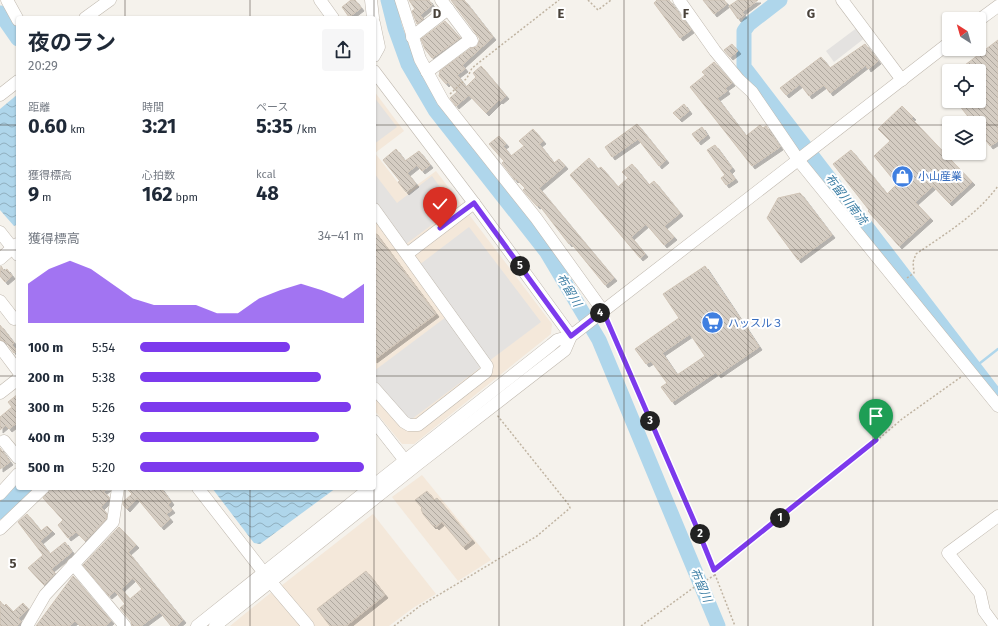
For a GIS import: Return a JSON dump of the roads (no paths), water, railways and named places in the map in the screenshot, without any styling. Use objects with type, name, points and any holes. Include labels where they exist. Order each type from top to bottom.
[{"type":"street","points":[[7,0],[16,16]]},
{"type":"street","points":[[88,16],[110,0]]},
{"type":"street","points":[[320,0],[332,16]]},
{"type":"street","points":[[371,0],[373,16]]},
{"type":"street","points":[[401,0],[420,59],[443,101],[536,218],[601,313]]},
{"type":"street","points":[[679,0],[715,51],[739,80],[752,92],[800,159],[969,372],[998,406]]},
{"type":"street","points":[[842,0],[902,80]]},
{"type":"street","points":[[412,37],[444,4],[472,40],[427,72]]},
{"type":"street","points":[[986,15],[998,6]]},
{"type":"street","points":[[376,33],[379,47],[376,52]]},
{"type":"street","points":[[197,626],[267,577],[409,465],[557,340],[573,334],[601,313],[942,49]]},
{"type":"street","points":[[376,74],[573,334]]},
{"type":"street","points":[[0,95],[16,83]]},
{"type":"street","points":[[407,254],[474,203]]},
{"type":"street","points":[[376,212],[487,366],[486,372],[418,426],[409,425],[376,390]]},
{"type":"street","points":[[0,232],[16,249],[0,259]]},
{"type":"street","points":[[0,301],[14,319]]},
{"type":"street","points":[[376,484],[409,465],[490,408],[565,350],[573,334]]},
{"type":"street","points":[[0,347],[16,368]]},
{"type":"street","points":[[0,393],[16,381]]},
{"type":"street","points":[[376,424],[409,465]]},
{"type":"street","points":[[4,441],[16,456]]},
{"type":"street","points":[[0,494],[16,476]]},
{"type":"street","points":[[0,529],[41,490]]},
{"type":"street","points":[[27,626],[45,595],[113,522],[118,490]]},
{"type":"street","points":[[200,490],[267,577],[308,626]]},
{"type":"street","points":[[215,626],[267,577],[368,490]]},
{"type":"street","points":[[995,626],[984,611],[980,593],[948,553],[998,516]]},
{"type":"street","points":[[73,564],[124,626]]},
{"type":"water","points":[[16,96],[16,225],[14,226],[0,210],[0,109]]},
{"type":"water","points":[[214,490],[333,490],[260,544],[254,543]]},
{"type":"waterway","name":"布留川","points":[[388,0],[395,28],[408,64],[435,110],[546,251],[599,340],[718,626]]},
{"type":"waterway","name":"布留川南流","points":[[780,0],[749,24],[744,31],[744,67],[993,392]]},
{"type":"waterway","points":[[0,13],[16,36]]},
{"type":"waterway","points":[[975,367],[998,349]]},
{"type":"waterway","points":[[0,512],[22,490]]},
{"type":"place","name":"小山産業","points":[[902,176]]},
{"type":"place","name":"ハッスル３","points":[[712,323]]}]
